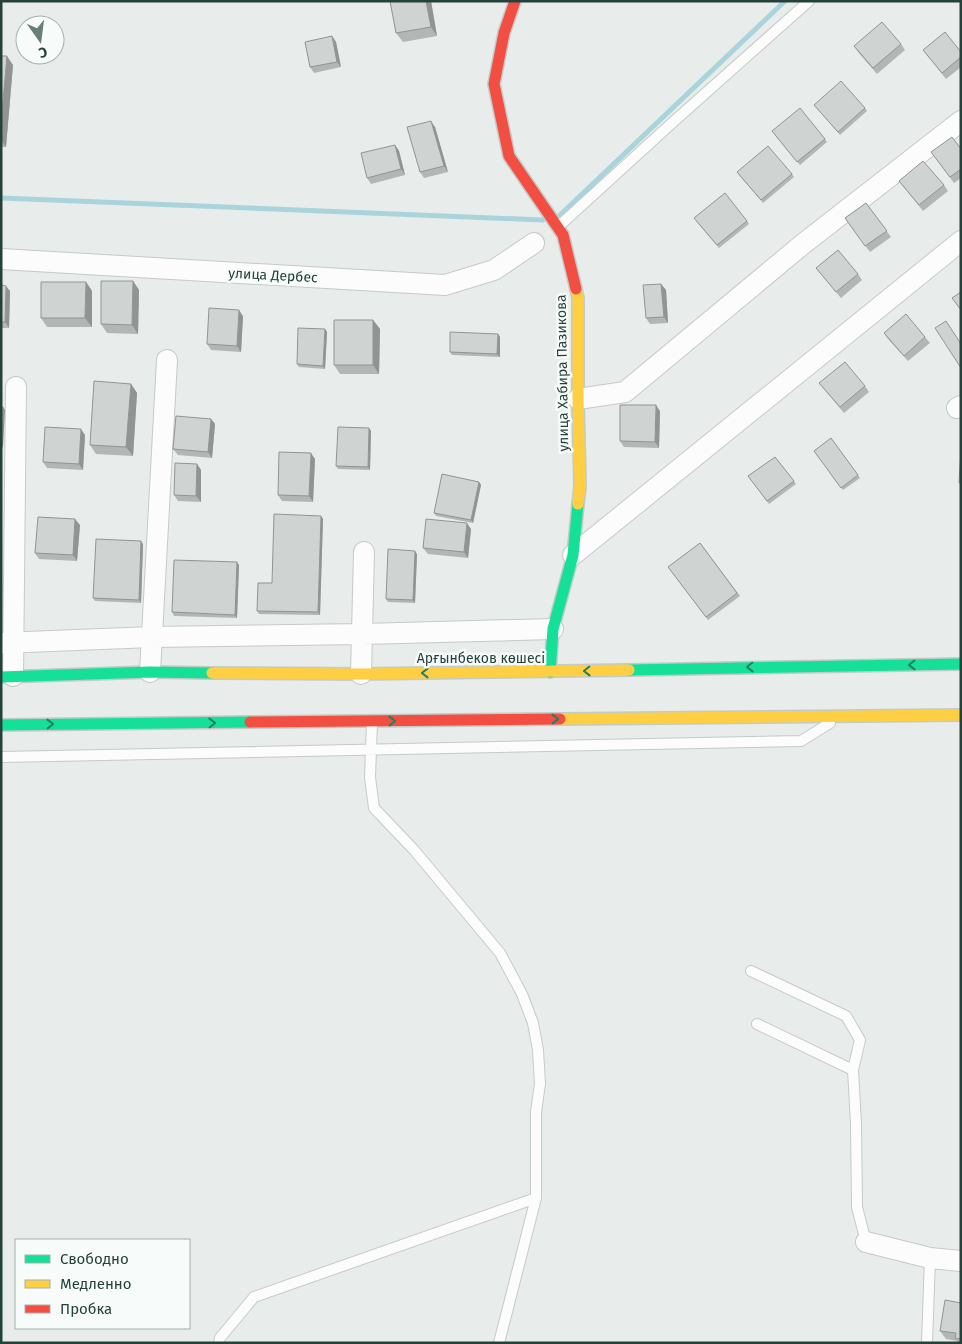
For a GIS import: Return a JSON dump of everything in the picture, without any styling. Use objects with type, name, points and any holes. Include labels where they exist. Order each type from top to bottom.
[{"type":"main road","name":"улица Хабира Пазикова","points":[[515,1],[504,33],[494,84],[509,156],[563,235],[578,298],[580,486],[573,555],[553,630],[550,672]]},
{"type":"main road","name":"Арғынбеков көшесі","points":[[7,677],[150,672],[361,674],[961,664]]},
{"type":"main road","points":[[1,725],[961,715]]},
{"type":"street","points":[[578,399],[624,392],[802,244],[961,121]]},
{"type":"street","points":[[573,555],[961,241]]},
{"type":"street","name":"улица Дербес","points":[[1,259],[445,284],[494,270],[534,243]]},
{"type":"street","points":[[150,672],[167,360]]},
{"type":"street","points":[[7,677],[16,387]]},
{"type":"street","points":[[361,674],[364,552]]},
{"type":"street","points":[[7,643],[152,638],[553,630]]},
{"type":"street","points":[[866,1242],[930,1258],[961,1261]]},
{"type":"lane","points":[[558,227],[809,1]]},
{"type":"lane","points":[[1,757],[801,740],[843,716]]},
{"type":"lane","points":[[372,721],[370,777],[374,808],[414,850],[500,953],[522,994],[533,1024],[538,1050],[540,1084],[536,1112],[536,1198],[499,1343]]},
{"type":"lane","points":[[751,971],[846,1016],[860,1040],[853,1070],[857,1207],[866,1242]]},
{"type":"lane","points":[[757,1024],[853,1070]]},
{"type":"lane","points":[[219,1343],[220,1338],[254,1296],[536,1198]]},
{"type":"lane","points":[[927,1343],[930,1258]]},
{"type":"building","points":[[390,1],[426,1],[431,27],[396,33]]},
{"type":"building","points":[[882,22],[901,44],[873,68],[854,46]]},
{"type":"building","points":[[945,32],[961,52],[961,57],[942,73],[923,50]]},
{"type":"building","points":[[332,36],[337,62],[310,67],[305,42]]},
{"type":"building","points":[[1,56],[7,56],[1,124]]},
{"type":"building","points":[[841,81],[865,108],[838,132],[814,105]]},
{"type":"building","points":[[800,108],[825,139],[797,162],[772,131]]},
{"type":"building","points":[[431,121],[444,166],[420,172],[407,127]]},
{"type":"building","points":[[952,137],[961,149],[961,169],[950,177],[931,152]]},
{"type":"building","points":[[395,145],[401,169],[367,178],[361,153]]},
{"type":"building","points":[[768,146],[792,174],[761,200],[737,172]]},
{"type":"building","points":[[923,161],[944,185],[919,205],[899,181]]},
{"type":"building","points":[[725,193],[747,221],[717,245],[694,218]]},
{"type":"building","points":[[866,203],[887,231],[865,246],[845,218]]},
{"type":"building","points":[[838,250],[858,274],[836,292],[816,268]]},
{"type":"building","points":[[101,281],[133,281],[132,325],[101,324]]},
{"type":"building","points":[[41,282],[86,282],[85,318],[41,318]]},
{"type":"building","points":[[661,284],[664,317],[646,318],[643,285]]},
{"type":"building","points":[[1,285],[6,286],[5,322],[1,322]]},
{"type":"building","points":[[961,292],[961,310],[952,298]]},
{"type":"building","points":[[209,308],[239,310],[237,346],[207,344]]},
{"type":"building","points":[[906,314],[925,337],[904,356],[884,333]]},
{"type":"building","points":[[334,320],[373,320],[373,365],[334,365]]},
{"type":"building","points":[[946,321],[961,344],[961,368],[935,328]]},
{"type":"building","points":[[298,328],[325,329],[323,366],[297,364]]},
{"type":"building","points":[[450,332],[498,334],[497,354],[450,352]]},
{"type":"building","points":[[845,362],[865,386],[840,407],[819,383]]},
{"type":"building","points":[[94,381],[131,384],[126,447],[90,445]]},
{"type":"building","points":[[620,405],[656,405],[655,442],[620,441]]},
{"type":"building","points":[[1,407],[3,407],[1,436]]},
{"type":"building","points":[[176,416],[211,419],[208,452],[173,449]]},
{"type":"building","points":[[45,427],[81,429],[79,464],[43,462]]},
{"type":"building","points":[[338,427],[369,428],[368,467],[336,466]]},
{"type":"building","points":[[831,438],[858,475],[841,488],[814,451]]},
{"type":"building","points":[[961,450],[961,483],[959,483]]},
{"type":"building","points":[[279,452],[311,453],[309,496],[278,495]]},
{"type":"building","points":[[775,457],[794,481],[767,501],[748,476]]},
{"type":"building","points":[[175,463],[197,464],[196,496],[174,495]]},
{"type":"building","points":[[442,474],[479,482],[471,520],[434,513]]},
{"type":"building","points":[[274,514],[321,516],[318,612],[257,611],[258,583],[272,583]]},
{"type":"building","points":[[38,517],[75,519],[73,555],[35,553]]},
{"type":"building","points":[[426,519],[467,523],[464,552],[423,548]]},
{"type":"building","points":[[96,539],[141,541],[139,600],[93,598]]},
{"type":"building","points":[[700,543],[737,593],[706,617],[668,567]]},
{"type":"building","points":[[388,549],[415,551],[413,600],[386,599]]},
{"type":"building","points":[[174,560],[237,562],[235,615],[172,612]]},
{"type":"building","points":[[945,1300],[961,1303],[961,1339],[955,1338],[956,1333],[940,1331]]},
{"type":"waterway","points":[[559,216],[785,1]]},
{"type":"waterway","points":[[1,198],[543,220]]},
{"type":"traffic: fast","points":[[550,672],[553,629],[573,555],[578,504]]},
{"type":"traffic: fast","points":[[629,670],[961,664]]},
{"type":"traffic: fast","points":[[1,677],[150,672],[212,673]]},
{"type":"traffic: fast","points":[[1,725],[250,722]]},
{"type":"traffic: slow","points":[[576,289],[578,298],[580,486],[578,504]]},
{"type":"traffic: slow","points":[[212,673],[361,674],[629,670]]},
{"type":"traffic: slow","points":[[560,719],[961,715]]},
{"type":"traffic: jam","points":[[515,1],[504,33],[494,84],[509,156],[563,235],[576,289]]},
{"type":"traffic: jam","points":[[250,722],[560,719]]}]
